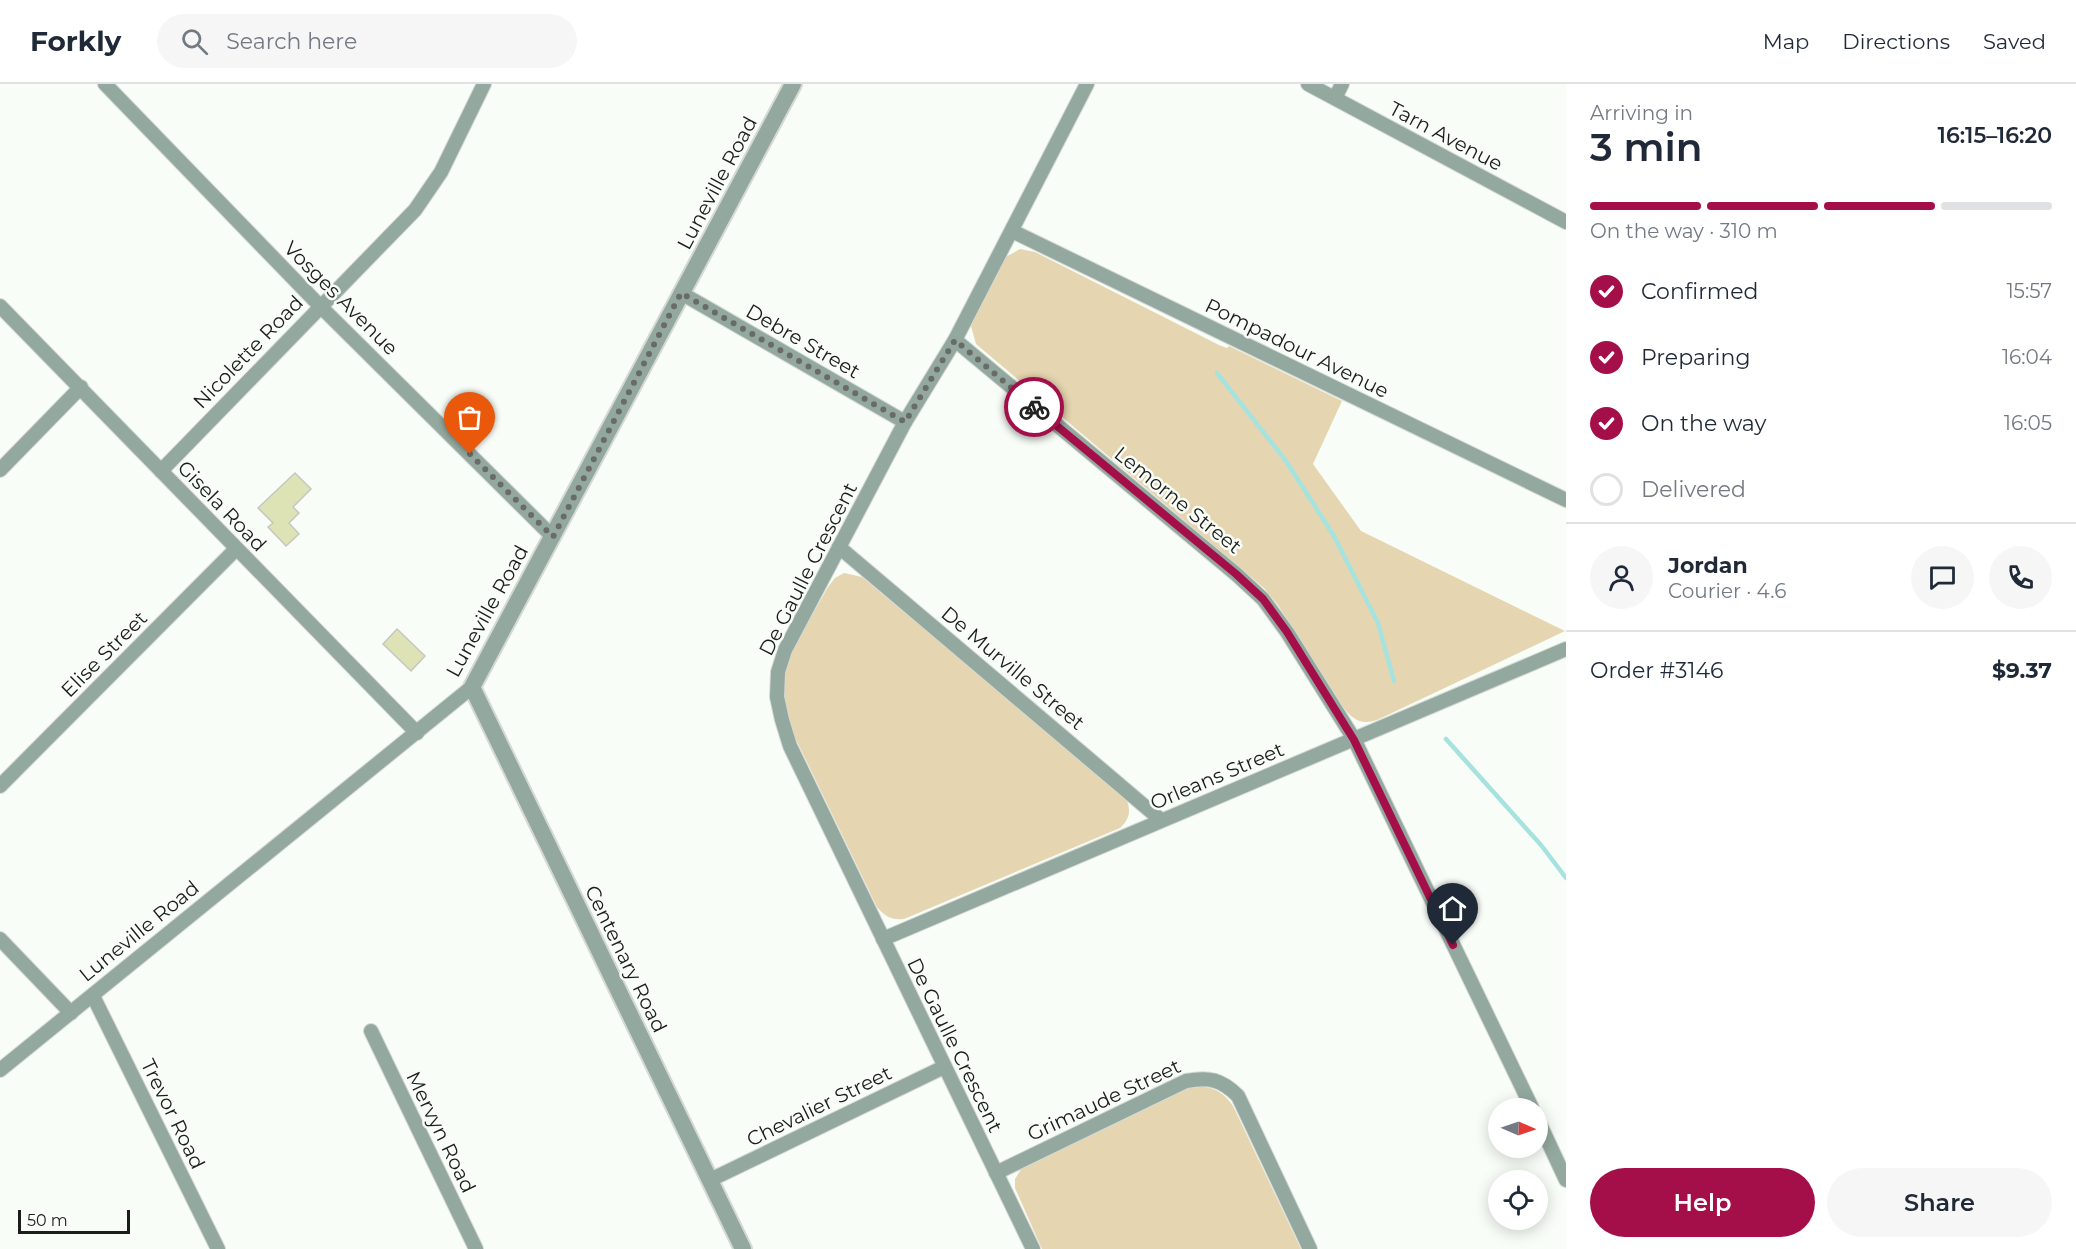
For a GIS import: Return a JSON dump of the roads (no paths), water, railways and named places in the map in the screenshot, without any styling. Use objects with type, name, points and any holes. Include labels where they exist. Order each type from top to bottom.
[{"type":"street","name":"Vosges Avenue","points":[[105,84],[320,306],[553,537]]},
{"type":"street","name":"Nicolette Road","points":[[161,471],[415,210],[441,172],[484,84]]},
{"type":"street","name":"Luneville Road","points":[[0,1070],[472,687],[794,84]]},
{"type":"street","name":"De Gaulle Crescent","points":[[1033,1249],[790,746],[777,697],[778,672],[785,650],[839,547],[905,422],[955,340],[1087,84]]},
{"type":"street","name":"Tarn Avenue","points":[[1308,84],[1566,222]]},
{"type":"street","points":[[1335,98],[1342,84]]},
{"type":"street","name":"Pompadour Avenue","points":[[1012,231],[1566,500]]},
{"type":"street","name":"Debre Street","points":[[681,293],[905,422]]},
{"type":"street","name":"Gisela Road","points":[[0,306],[417,733]]},
{"type":"street","name":"Lemorne Street","points":[[955,340],[1263,599],[1287,632],[1354,740],[1527,1098]]},
{"type":"street","points":[[0,470],[81,387]]},
{"type":"street","name":"De Murville Street","points":[[839,547],[1161,820]]},
{"type":"street","name":"Elise Street","points":[[0,786],[236,549]]},
{"type":"street","name":"Orleans Street","points":[[883,939],[1566,650]]},
{"type":"street","name":"Centenary Road","points":[[472,687],[743,1249]]},
{"type":"street","points":[[0,939],[71,1013]]},
{"type":"street","name":"Trevor Road","points":[[93,996],[218,1249]]},
{"type":"street","name":"Mervyn Road","points":[[371,1031],[476,1249]]},
{"type":"street","name":"Chevalier Street","points":[[710,1180],[944,1067]]},
{"type":"street","name":"Grimaude Street","points":[[996,1173],[1186,1081],[1202,1078],[1215,1080],[1227,1085],[1238,1096],[1310,1249]]},
{"type":"street","points":[[1548,1141],[1566,1180]]},
{"type":"waterway","points":[[1217,373],[1286,461],[1334,536],[1378,623],[1394,681]]},
{"type":"waterway","points":[[1446,739],[1541,845],[1566,878]]}]
